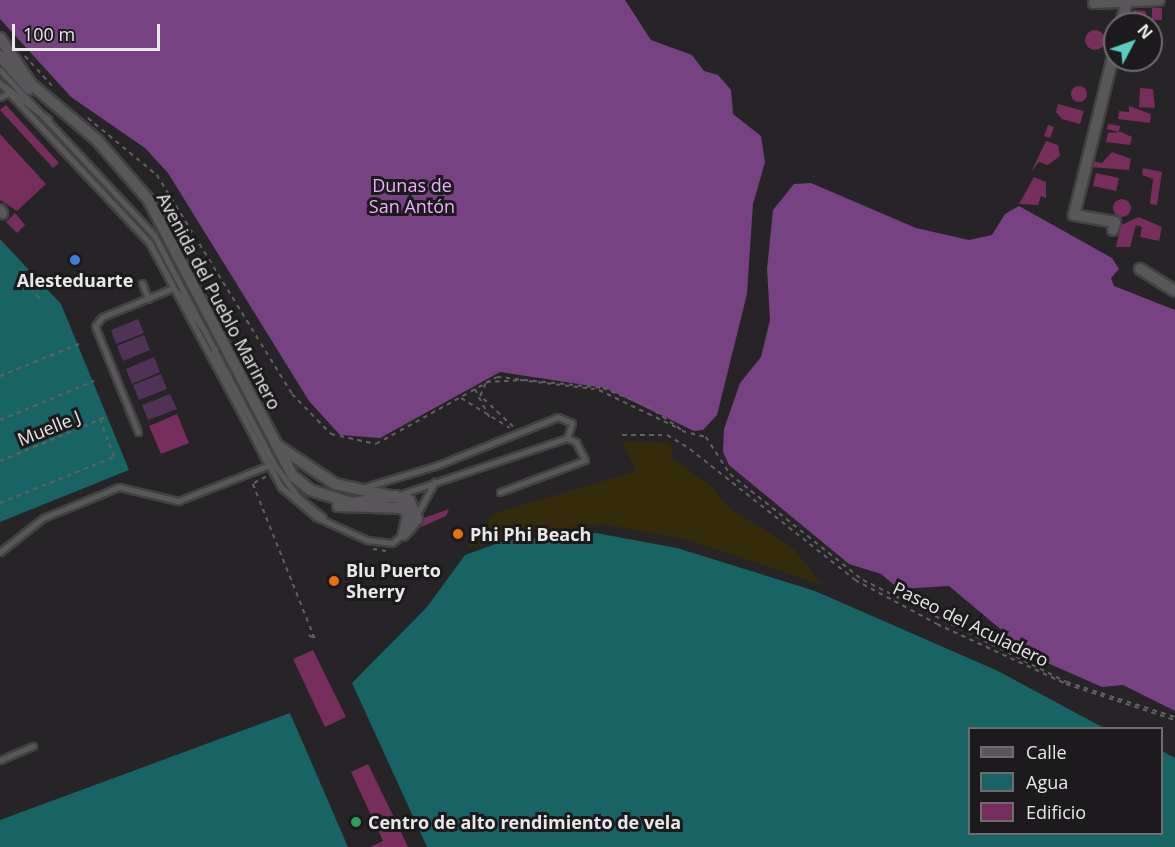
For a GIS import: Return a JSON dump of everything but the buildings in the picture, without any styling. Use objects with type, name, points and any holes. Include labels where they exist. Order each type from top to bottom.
[{"type":"street","points":[[1094,3],[1159,0]]},
{"type":"street","points":[[1124,12],[1127,2]]},
{"type":"street","name":"Avenida del Pueblo Marinero","points":[[0,38],[52,104]]},
{"type":"street","name":"Avenida del Pueblo Marinero","points":[[0,56],[19,80],[97,140],[148,199],[293,476],[315,492],[352,510],[403,508],[408,523],[403,535]]},
{"type":"street","points":[[1109,72],[1074,215],[1115,222],[1113,230]]},
{"type":"street","points":[[1140,269],[1175,291]]},
{"type":"street","name":"Avenida del Pueblo Marinero","points":[[276,443],[334,484],[396,496]]},
{"type":"street","name":"Avenida del Pueblo Marinero","points":[[315,492],[352,503],[396,496]]},
{"type":"street","points":[[396,496],[409,500],[417,514],[403,535]]},
{"type":"lane","points":[[0,70],[154,235],[215,349],[263,447],[298,497]]},
{"type":"lane","points":[[1,86],[48,120]]},
{"type":"lane","points":[[1,86],[142,234],[196,326],[206,332]]},
{"type":"lane","points":[[0,98],[9,93]]},
{"type":"lane","points":[[142,283],[148,299]]},
{"type":"lane","points":[[138,432],[95,326],[102,317],[173,288]]},
{"type":"lane","points":[[173,288],[267,466],[300,506],[331,524],[378,544],[403,535]]},
{"type":"lane","points":[[355,489],[564,417],[573,429],[567,438],[396,496]]},
{"type":"lane","points":[[500,492],[585,460],[576,442],[567,438]]},
{"type":"lane","points":[[263,447],[267,466],[298,497],[331,524]]},
{"type":"lane","points":[[0,552],[43,518],[120,487],[178,501],[267,466]]},
{"type":"lane","points":[[417,514],[436,481]]},
{"type":"lane","points":[[0,760],[33,746]]},
{"type":"path","points":[[23,55],[63,97]]},
{"type":"path","points":[[79,111],[146,162],[169,190],[292,394],[321,428],[360,444],[376,444],[460,398],[489,378],[515,377],[596,388],[637,400],[683,431]]},
{"type":"path","points":[[18,275],[43,302]]},
{"type":"path","points":[[27,285],[35,277]]},
{"type":"path","points":[[0,376],[80,344]]},
{"type":"path","points":[[519,433],[480,396],[483,384],[520,380],[596,388],[683,431],[706,436],[730,474],[863,580],[1067,682],[1175,719]]},
{"type":"path","points":[[0,420],[94,381]]},
{"type":"path","points":[[474,387],[490,420]]},
{"type":"path","points":[[460,398],[490,420],[519,433]]},
{"type":"path","name":"Muelle J","points":[[0,461],[108,416]]},
{"type":"path","points":[[0,502],[114,458],[100,420]]},
{"type":"path","name":"Paseo del Aculadero","points":[[622,435],[667,435],[690,449],[855,580],[937,624],[1066,684],[1175,719]]},
{"type":"path","points":[[254,487],[315,639],[309,635]]},
{"type":"shaded area","points":[[138,319],[144,333],[116,344],[111,330]]},
{"type":"shaded area","points":[[144,335],[150,350],[123,361],[117,346]]},
{"type":"shaded area","points":[[154,357],[160,372],[132,384],[126,369]]},
{"type":"shaded area","points":[[161,374],[167,389],[139,400],[133,385]]},
{"type":"shaded area","points":[[170,394],[177,409],[148,420],[142,405]]},
{"type":"green space","name":"Dunas de San Antón","points":[[0,0],[625,0],[651,40],[692,55],[704,71],[718,75],[731,90],[733,114],[761,136],[765,162],[753,204],[747,294],[717,415],[703,430],[694,431],[605,388],[500,372],[380,438],[340,435],[309,401],[168,173],[145,148],[71,97],[0,19]]},
{"type":"green space","points":[[811,183],[916,228],[969,240],[992,235],[1005,214],[1019,206],[1112,258],[1119,269],[1111,278],[1114,286],[1175,310],[1175,711],[1123,685],[1102,687],[1034,657],[949,586],[899,589],[881,574],[849,564],[729,465],[723,452],[724,429],[740,383],[761,357],[770,320],[767,269],[773,210],[794,184]]},
{"type":"sand","points":[[622,441],[671,443],[672,458],[713,488],[728,507],[794,549],[822,585],[685,539],[601,524],[526,533],[466,549],[495,513],[636,471]]},
{"type":"water","points":[[0,239],[61,304],[129,470],[0,522]]},
{"type":"water","points":[[596,533],[677,548],[815,591],[998,671],[1102,727],[968,727],[968,835],[1163,835],[1163,752],[1175,758],[1175,847],[427,847],[352,683],[427,607],[465,555],[504,541]]},
{"type":"water","points":[[290,713],[348,847],[0,847],[0,820]]},
{"type":"place","name":"Alesteduarte","points":[[75,260]]},
{"type":"place","name":"Phi Phi Beach","points":[[458,534]]},
{"type":"place","name":"Blu Puerto Sherry","points":[[334,581]]},
{"type":"place","name":"Centro de alto rendimiento de vela","points":[[356,822]]}]
